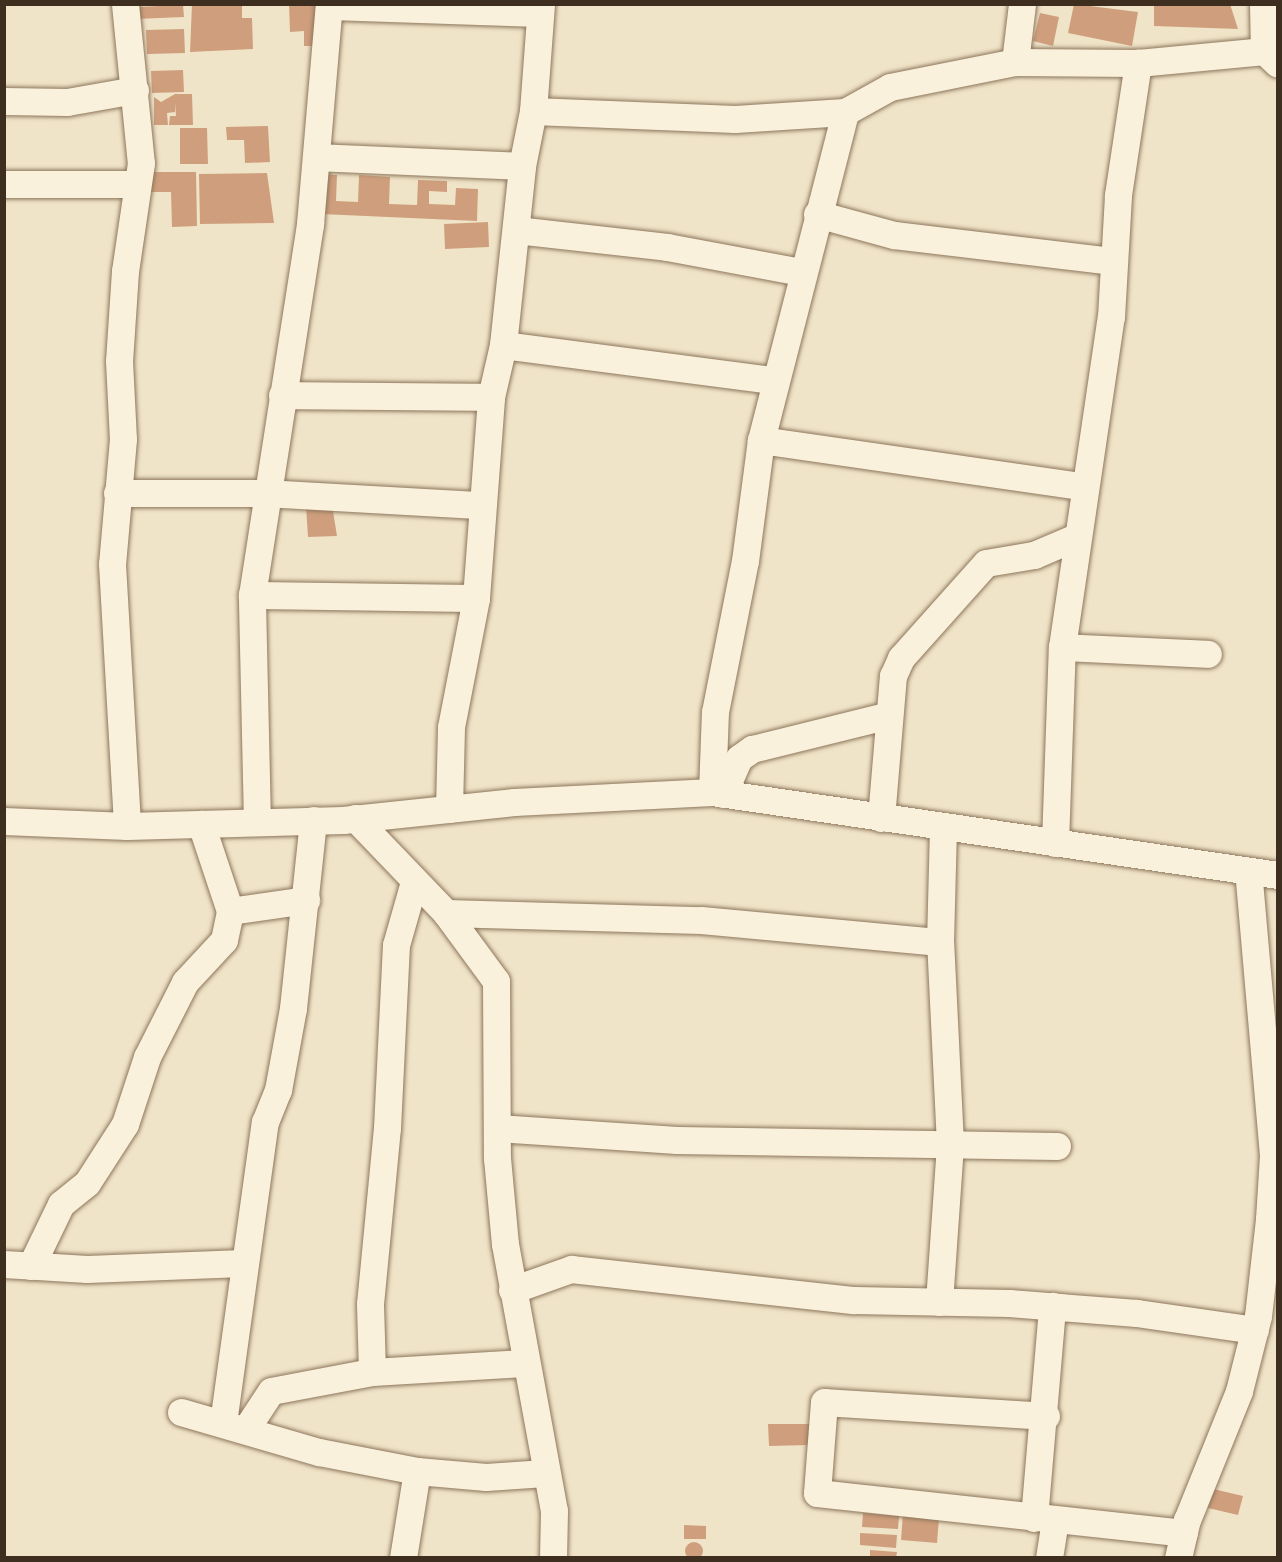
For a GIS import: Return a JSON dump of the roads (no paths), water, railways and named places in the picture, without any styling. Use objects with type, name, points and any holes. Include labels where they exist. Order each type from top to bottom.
[{"type":"street","points":[[125,4],[141,163],[134,184],[119,361],[123,438],[117,493],[112,609],[127,826]]},
{"type":"street","points":[[1015,62],[1022,4]]},
{"type":"street","points":[[533,111],[735,119],[845,112],[890,87],[1015,62],[1138,63],[1271,57],[1263,4]]},
{"type":"street","points":[[257,822],[252,595],[264,493],[282,395],[317,157],[329,5],[541,9],[533,111],[522,166],[503,345],[491,397],[476,597],[468,653],[457,677],[449,809]]},
{"type":"street","points":[[1055,843],[1062,647],[1082,486],[1111,317],[1113,261],[1138,63]]},
{"type":"street","points":[[4,101],[67,102],[135,90]]},
{"type":"street","points":[[718,793],[714,731],[761,440],[773,380],[845,112]]},
{"type":"street","points":[[317,157],[522,166]]},
{"type":"street","points":[[4,184],[134,184]]},
{"type":"street","points":[[817,214],[914,238],[1113,261]]},
{"type":"street","points":[[516,230],[667,247],[801,272]]},
{"type":"street","points":[[503,345],[773,380]]},
{"type":"street","points":[[282,395],[491,397]]},
{"type":"street","points":[[761,440],[1082,486]]},
{"type":"street","points":[[117,493],[264,493],[482,505]]},
{"type":"street","points":[[881,818],[889,715],[896,666],[971,575],[986,563],[1034,555],[1076,537]]},
{"type":"street","points":[[252,595],[476,597]]},
{"type":"street","points":[[1062,647],[1208,654]]},
{"type":"street","points":[[718,793],[740,758],[752,749],[889,715]]},
{"type":"street","points":[[714,731],[740,758]]},
{"type":"street","points":[[4,821],[127,826],[314,820],[449,809],[718,793],[943,828],[1278,875]]},
{"type":"street","points":[[355,818],[446,913],[496,981],[497,1128],[512,1290],[524,1363],[554,1511],[553,1557]]},
{"type":"street","points":[[235,1426],[243,1263],[265,1122],[278,1090],[293,1008],[314,820]]},
{"type":"street","points":[[31,1266],[61,1204],[87,1183],[125,1124],[147,1057],[185,982],[219,950],[230,911],[201,824]]},
{"type":"street","points":[[939,1302],[950,1144],[940,942],[943,828]]},
{"type":"street","points":[[1046,1416],[826,1402],[821,1406],[820,1496],[1045,1519],[1181,1545],[1239,1391],[1255,1330],[1274,1178],[1248,871]]},
{"type":"street","points":[[372,1372],[370,1304],[387,1128],[396,945],[414,882]]},
{"type":"street","points":[[230,911],[306,900]]},
{"type":"street","points":[[446,913],[701,920],[940,942]]},
{"type":"street","points":[[497,1128],[677,1140],[1057,1146]]},
{"type":"street","points":[[4,1264],[31,1266],[243,1263]]},
{"type":"street","points":[[512,1290],[571,1269],[854,1300],[1052,1306],[1255,1330]]},
{"type":"street","points":[[1049,1557],[1045,1519],[1046,1416],[1052,1306]]},
{"type":"street","points":[[235,1426],[271,1391],[372,1372],[524,1363]]},
{"type":"street","points":[[181,1412],[319,1452],[417,1471],[486,1477],[545,1473]]},
{"type":"street","points":[[403,1557],[417,1471]]}]
